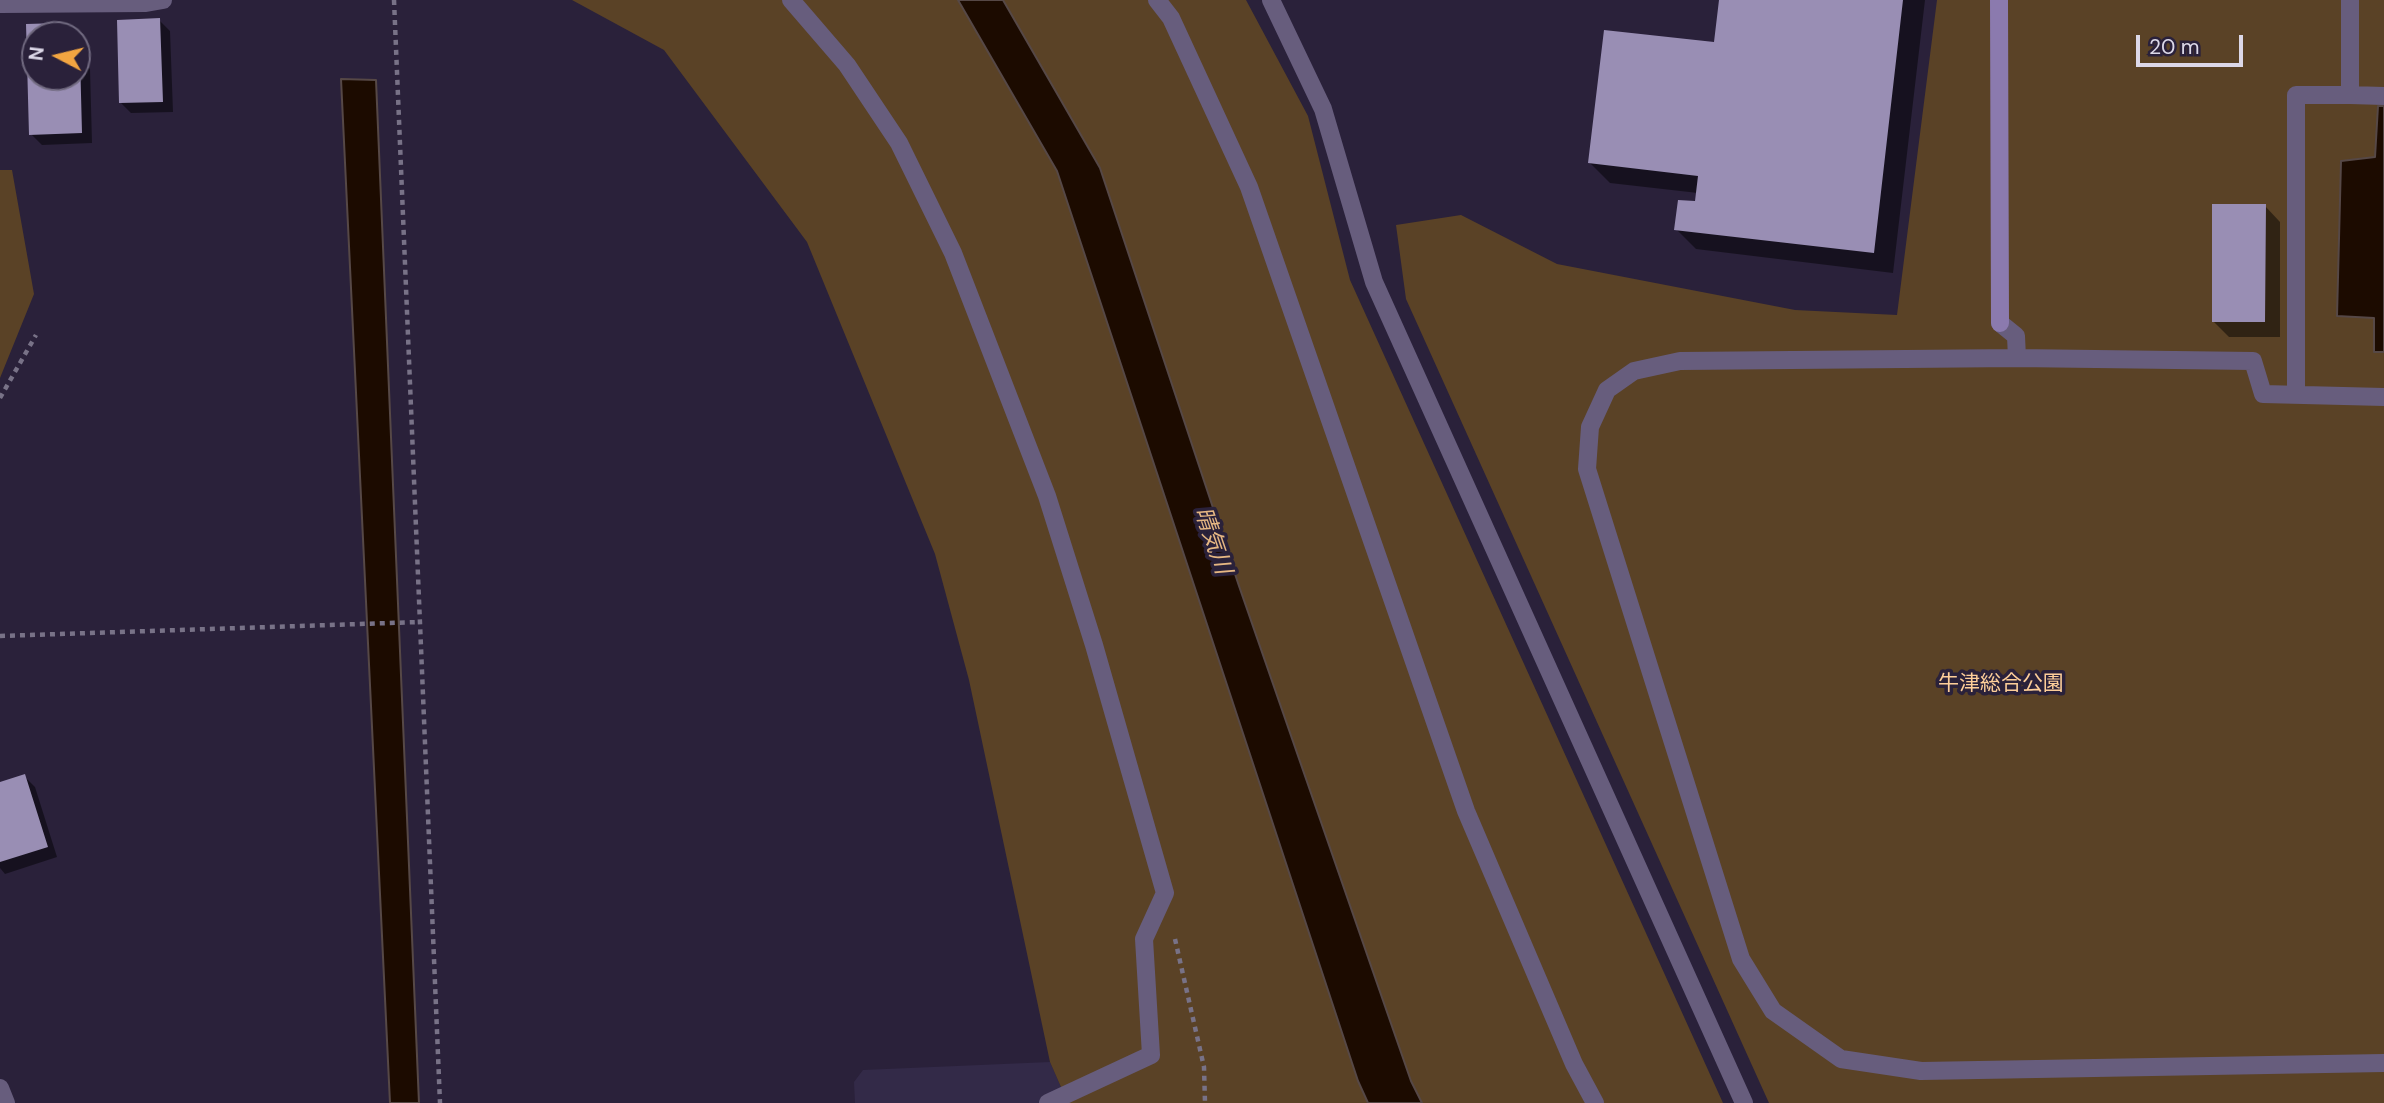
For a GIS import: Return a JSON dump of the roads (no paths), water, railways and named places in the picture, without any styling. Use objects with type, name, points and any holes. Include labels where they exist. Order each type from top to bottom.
[{"type":"street","points":[[0,4],[146,3],[163,0]]},
{"type":"street","points":[[791,0],[847,65],[899,143],[953,253],[1047,496],[1094,645],[1165,893],[1144,939],[1151,1055],[1048,1103]]},
{"type":"street","points":[[1157,0],[1171,18],[1249,187],[1466,811],[1574,1064],[1595,1103]]},
{"type":"street","points":[[1271,0],[1323,109],[1374,282],[1744,1103]]},
{"type":"street","points":[[1999,0],[2000,323],[2016,336],[2017,358]]},
{"type":"street","points":[[2350,0],[2350,95]]},
{"type":"street","points":[[2296,394],[2296,95],[2384,96]]},
{"type":"street","points":[[2384,397],[2263,394],[2253,361],[2017,358],[1679,361],[1634,371],[1606,390],[1590,427],[1587,469],[1741,959],[1773,1011],[1841,1059],[1921,1070],[2384,1063]]},
{"type":"street","points":[[0,1088],[6,1103]]},
{"type":"water","name":"晴気川","points":[[958,0],[1003,0],[1100,168],[1239,586],[1411,1081],[1422,1103],[1368,1103],[1358,1081],[1057,171]]},
{"type":"water","points":[[341,79],[376,80],[419,1103],[390,1103]]},
{"type":"water","points":[[2378,106],[2384,106],[2384,352],[2374,352],[2374,318],[2337,316],[2341,161],[2375,157]]},
{"type":"park label","name":"牛津総合公園","points":[[2001,684]]}]
